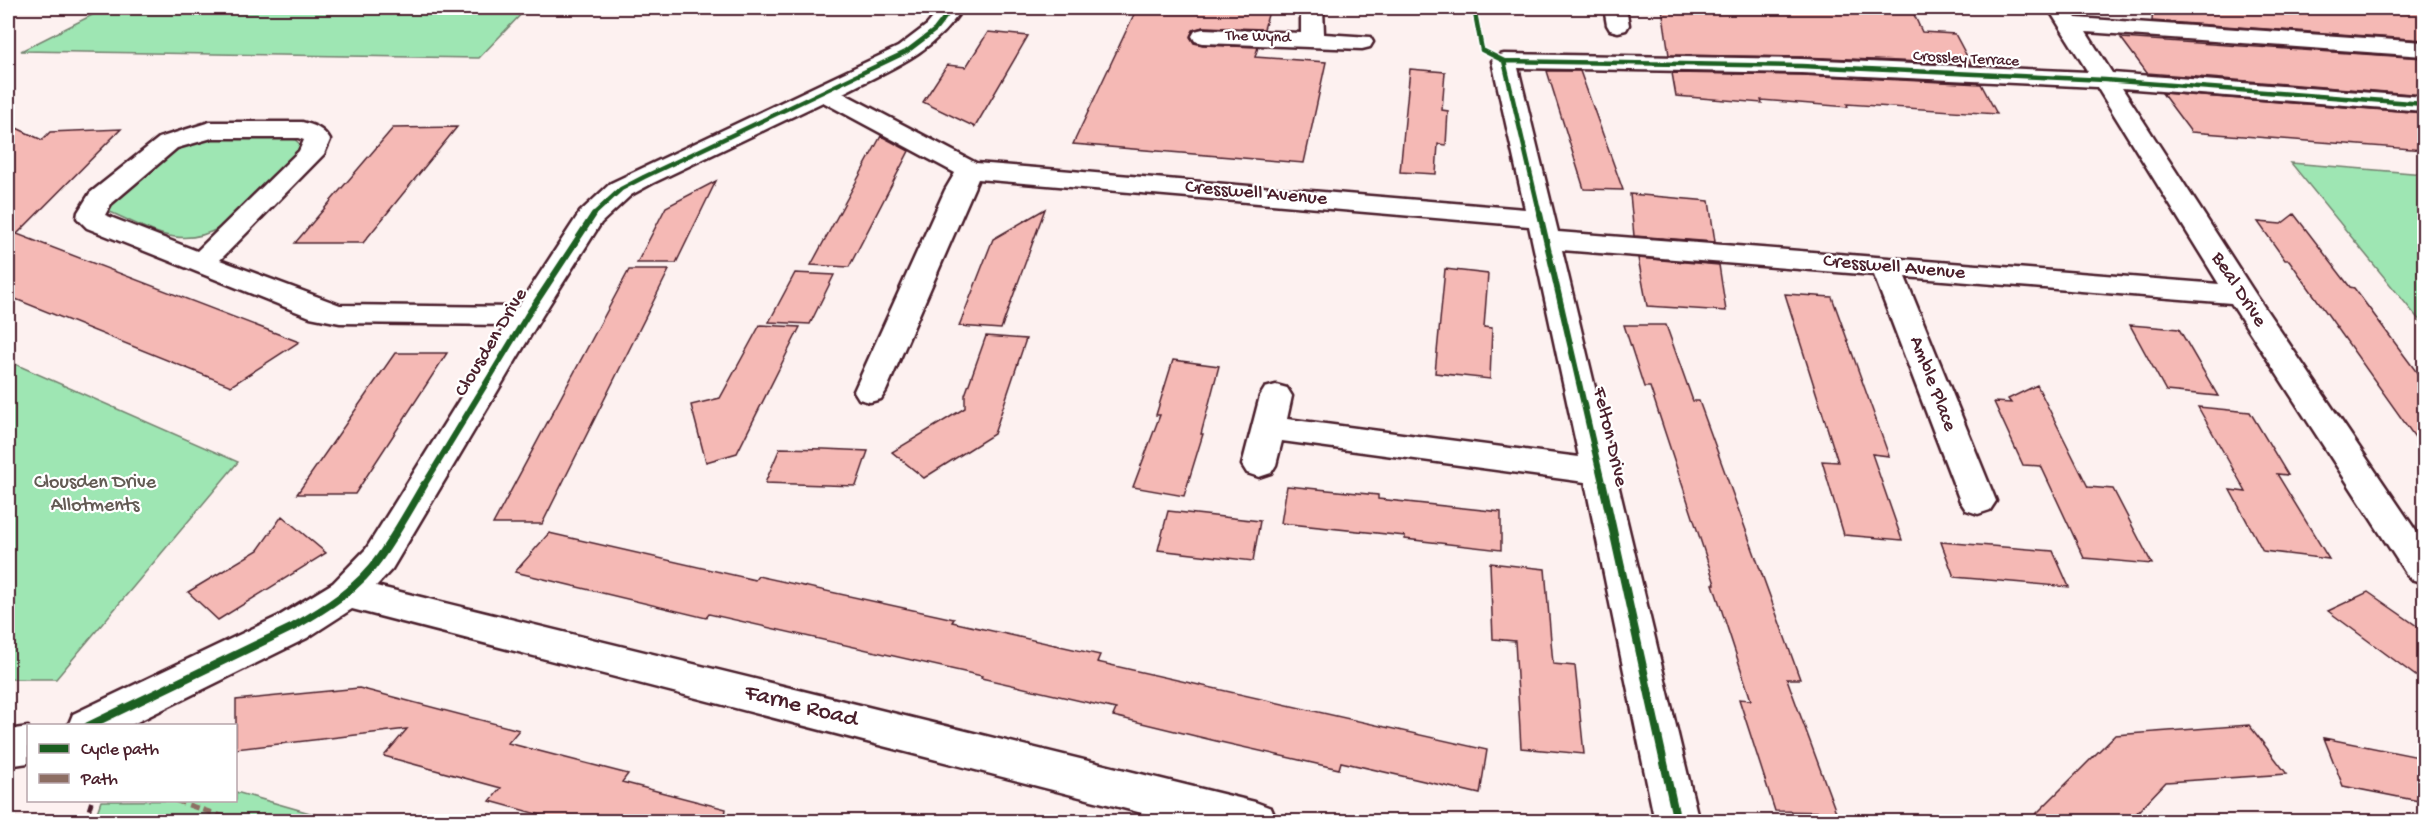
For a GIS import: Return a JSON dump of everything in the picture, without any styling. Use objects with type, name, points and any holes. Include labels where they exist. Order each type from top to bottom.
[{"type":"street","name":"Clousden Drive","points":[[92,724],[293,627],[324,609],[362,579],[392,540],[527,316],[590,218],[605,202],[621,189],[825,93],[906,52],[935,30],[952,8]]},
{"type":"street","name":"The Wynd","points":[[1312,8],[1313,40]]},
{"type":"street","points":[[2064,16],[2424,49]]},
{"type":"street","name":"Beal Drive","points":[[2064,16],[2241,295],[2424,569]]},
{"type":"street","name":"The Wynd","points":[[1203,36],[1362,42]]},
{"type":"street","name":"Crossley Terrace","points":[[1504,61],[1801,66],[2105,80],[2424,104]]},
{"type":"street","name":"Felton Drive","points":[[1504,61],[1600,472],[1677,822]]},
{"type":"street","name":"Cresswell Avenue","points":[[825,93],[970,170],[1886,267],[2241,295]]},
{"type":"street","points":[[202,262],[311,154],[317,140],[315,136],[302,130],[225,129],[180,137],[157,149],[100,199],[92,212],[92,218],[97,222],[321,310],[340,314],[527,316]]},
{"type":"street","points":[[870,392],[958,190],[970,170]]},
{"type":"street","name":"Amble Place","points":[[1886,267],[1977,501]]},
{"type":"street","points":[[1259,465],[1276,396]]},
{"type":"street","name":"Felton Drive","points":[[1268,428],[1600,472]]},
{"type":"street","name":"Farne Road","points":[[346,593],[1255,822]]},
{"type":"street","points":[[8,748],[27,745]]},
{"type":"path","points":[[85,822],[92,802]]},
{"type":"green space","points":[[106,8],[527,8],[479,58],[21,51]]},
{"type":"green space","points":[[207,136],[293,138],[301,145],[299,150],[221,227],[206,234],[192,237],[165,235],[110,212],[111,203],[171,150]]},
{"type":"green space","points":[[2291,163],[2424,174],[2424,326]]},
{"type":"green space","name":"Clousden Drive Allotments","points":[[8,361],[238,462],[56,679],[8,679]]},
{"type":"green space","points":[[237,792],[338,821],[94,821],[101,802],[237,802]]},
{"type":"building","points":[[1137,8],[1270,8],[1264,29],[1203,27],[1193,30],[1190,37],[1194,43],[1203,45],[1258,47],[1255,57],[1326,62],[1304,163],[1073,144]]},
{"type":"building","points":[[1662,8],[1911,8],[1922,32],[1955,34],[1971,64],[1801,57],[1669,55]]},
{"type":"building","points":[[2153,8],[2424,8],[2424,40],[2152,21]]},
{"type":"building","points":[[988,32],[1028,36],[975,127],[923,102],[947,65],[966,67]]},
{"type":"building","points":[[2121,38],[2424,58],[2424,95],[2147,73]]},
{"type":"building","points":[[1410,69],[1445,72],[1442,110],[1448,111],[1446,145],[1438,144],[1436,174],[1400,172]]},
{"type":"building","points":[[1547,71],[1580,71],[1623,190],[1584,189]]},
{"type":"building","points":[[1672,73],[1801,75],[1981,84],[1997,114],[1847,104],[1848,107],[1761,100],[1762,103],[1676,96]]},
{"type":"building","points":[[2162,93],[2424,113],[2424,150],[2191,132]]},
{"type":"building","points":[[8,124],[42,140],[50,132],[121,129],[17,234],[299,342],[231,386],[8,296]]},
{"type":"building","points":[[457,127],[363,243],[295,243],[393,128]]},
{"type":"building","points":[[881,136],[909,151],[849,267],[811,265]]},
{"type":"building","points":[[716,181],[676,263],[637,263],[666,207]]},
{"type":"building","points":[[1630,194],[1709,201],[1715,242],[1634,236]]},
{"type":"building","points":[[1045,209],[1001,329],[959,326],[993,239]]},
{"type":"building","points":[[2294,214],[2350,287],[2354,288],[2424,382],[2424,450],[2289,260],[2285,260],[2258,222],[2281,224]]},
{"type":"building","points":[[1638,258],[1719,265],[1726,311],[1647,306]]},
{"type":"building","points":[[1445,269],[1488,274],[1484,327],[1492,328],[1490,379],[1435,373]]},
{"type":"building","points":[[629,270],[669,270],[542,524],[493,524]]},
{"type":"building","points":[[795,273],[834,275],[810,324],[769,322]]},
{"type":"building","points":[[1785,294],[1832,297],[1889,456],[1872,454],[1902,540],[1844,535],[1822,461],[1838,462]]},
{"type":"building","points":[[760,325],[800,327],[737,453],[706,462],[691,405],[720,398]]},
{"type":"building","points":[[1624,325],[1666,325],[1693,401],[1699,401],[1800,679],[1787,679],[1836,812],[1775,811],[1739,699],[1751,700],[1713,584],[1715,584],[1650,387],[1644,387]]},
{"type":"building","points":[[2130,325],[2179,329],[2218,396],[2166,391]]},
{"type":"building","points":[[986,336],[1026,339],[994,434],[924,478],[892,452],[965,408],[965,395]]},
{"type":"building","points":[[395,353],[447,353],[355,494],[297,494]]},
{"type":"building","points":[[1173,360],[1219,366],[1201,434],[1203,434],[1184,496],[1133,487],[1160,415],[1156,415]]},
{"type":"building","points":[[2037,385],[2088,487],[2113,489],[2152,564],[2084,558],[2041,466],[2023,465],[1994,402],[2011,403],[2008,399]]},
{"type":"building","points":[[2198,407],[2250,412],[2288,475],[2277,474],[2329,559],[2263,551],[2230,490],[2246,492]]},
{"type":"building","points":[[780,448],[868,451],[856,486],[765,483]]},
{"type":"building","points":[[1287,486],[1378,495],[1378,499],[1501,512],[1501,550],[1405,539],[1405,536],[1281,523]]},
{"type":"building","points":[[1168,511],[1260,521],[1253,561],[1158,550]]},
{"type":"building","points":[[282,516],[326,553],[218,620],[188,592],[258,550]]},
{"type":"building","points":[[549,533],[755,580],[758,576],[954,619],[952,622],[1100,655],[1097,662],[1487,750],[1480,794],[1341,762],[1339,769],[1216,741],[1113,716],[1116,709],[981,678],[982,676],[709,614],[706,618],[515,572]]},
{"type":"building","points":[[1941,542],[2053,551],[2069,587],[1954,577]]},
{"type":"building","points":[[1490,563],[1545,569],[1553,664],[1575,666],[1584,754],[1521,748],[1515,641],[1493,639]]},
{"type":"building","points":[[2368,592],[2424,631],[2424,682],[2328,611]]},
{"type":"building","points":[[359,688],[519,730],[508,743],[628,774],[622,782],[726,809],[724,822],[565,822],[490,801],[501,788],[384,756],[407,729],[237,749],[236,700]]},
{"type":"building","points":[[2249,725],[2287,774],[2166,782],[2128,822],[2028,822],[2115,735]]},
{"type":"building","points":[[2324,738],[2424,758],[2424,802],[2343,786]]},
{"type":"marked path","points":[[180,802],[239,822]]},
{"type":"cycle path","points":[[92,724],[293,627],[346,593],[379,559],[527,316],[590,218],[605,202],[621,189],[644,177],[906,52],[935,30],[952,8]]},
{"type":"cycle path","points":[[1474,8],[1482,50],[1504,61],[1801,66],[2105,80],[2424,104]]},
{"type":"cycle path","points":[[1504,61],[1600,472],[1677,822]]}]
